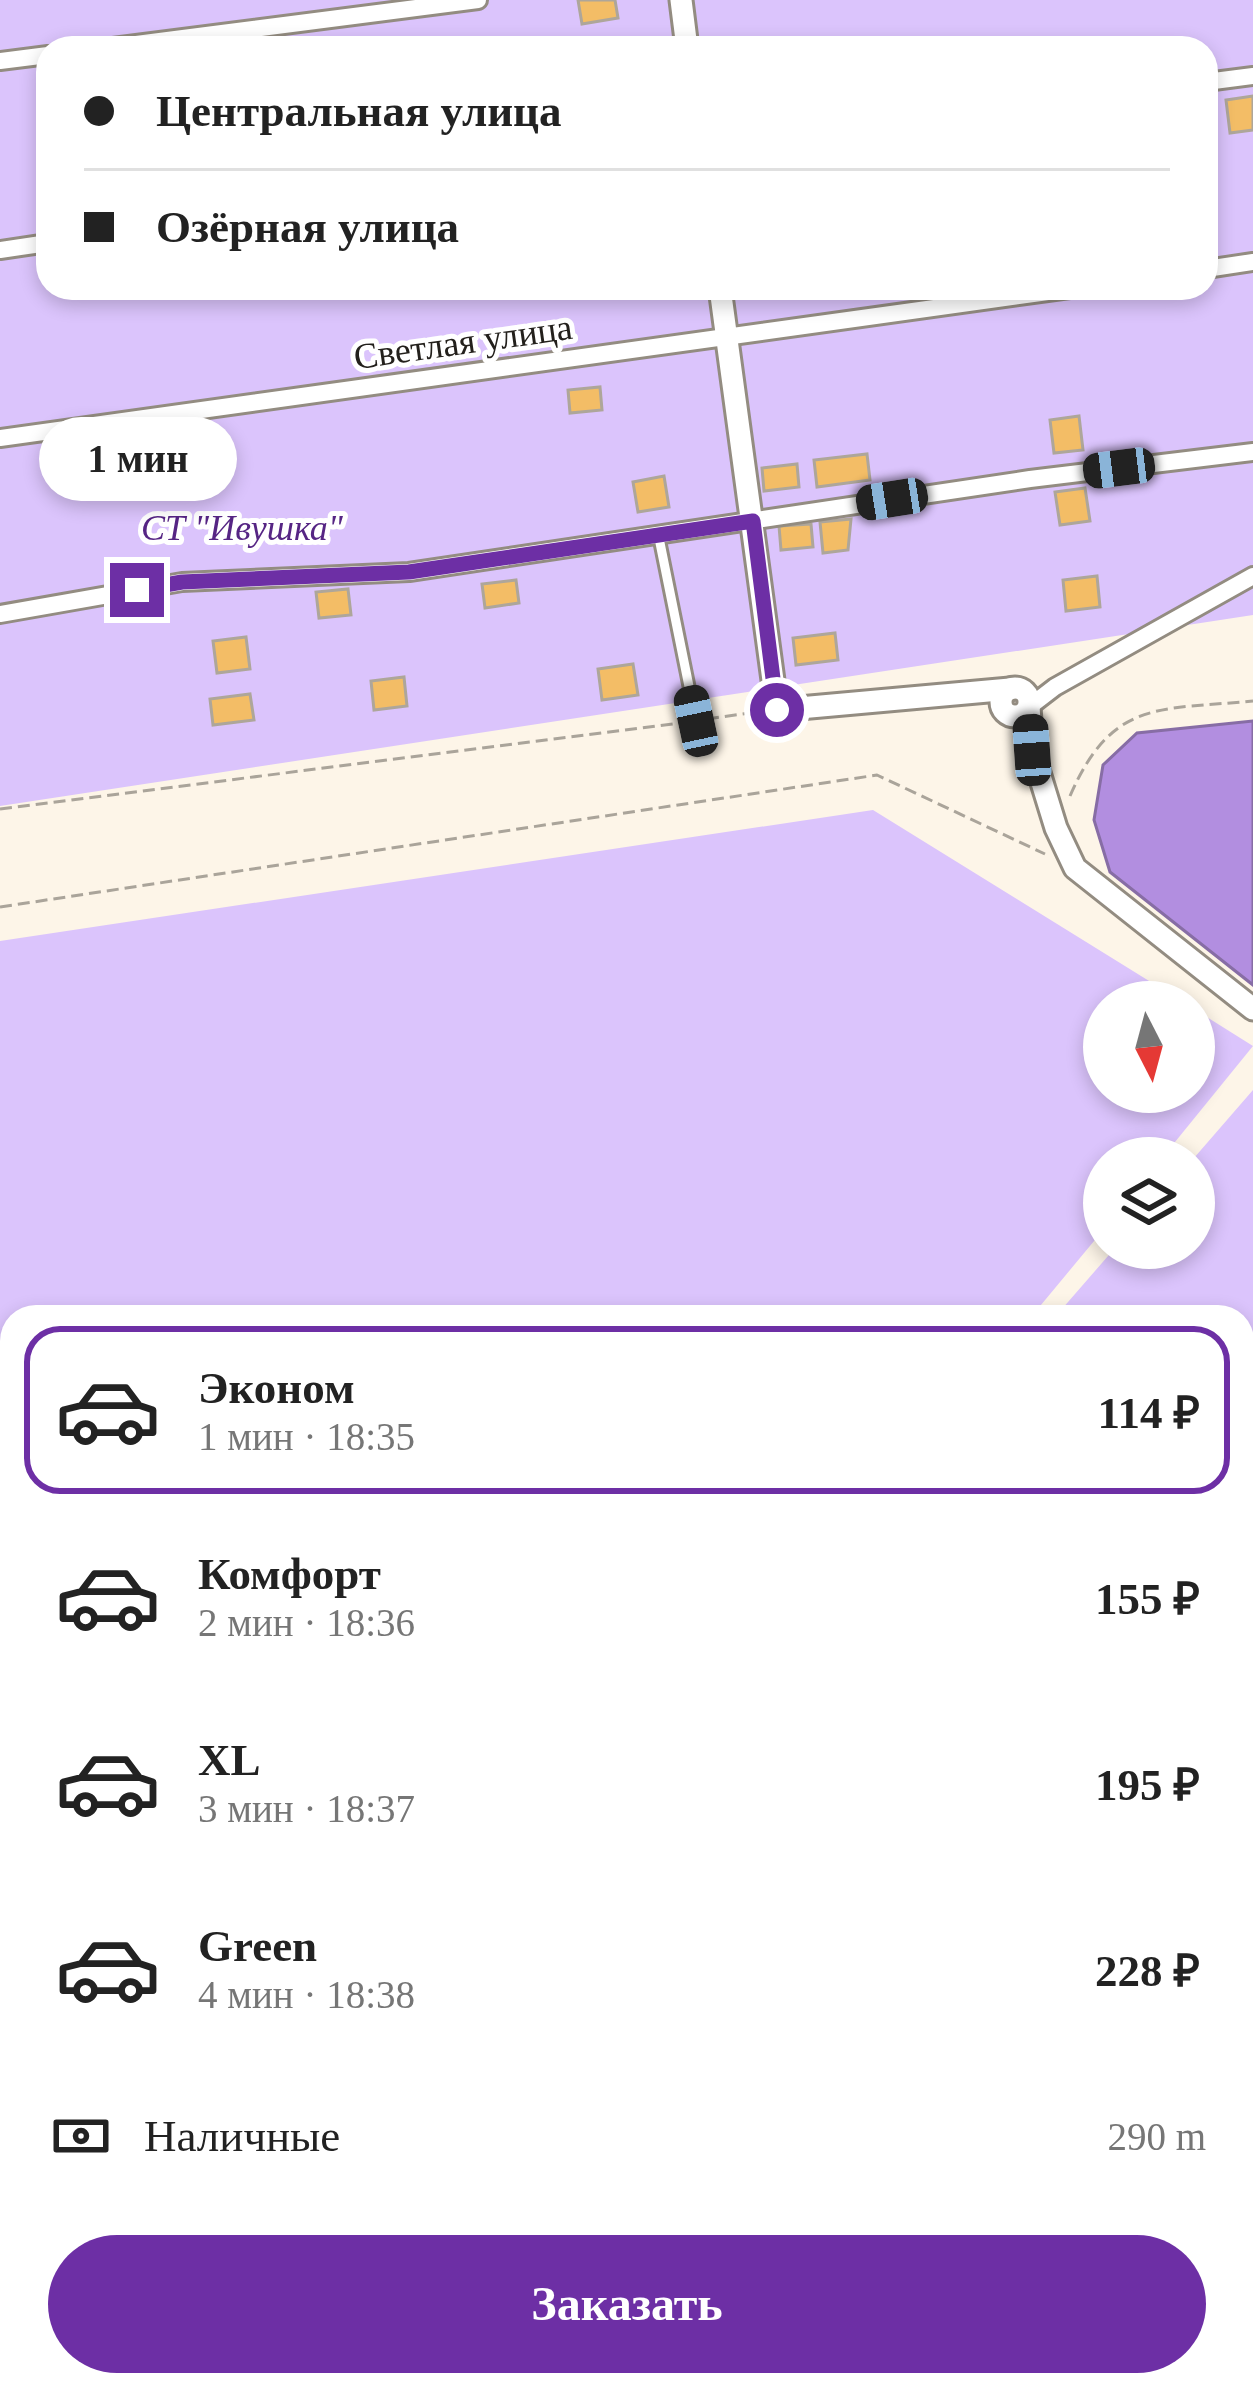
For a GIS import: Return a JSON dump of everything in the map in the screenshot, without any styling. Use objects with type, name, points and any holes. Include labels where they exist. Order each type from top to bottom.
[{"type":"street","points":[[198,36],[478,0]]},
{"type":"street","points":[[681,0],[686,36]]},
{"type":"street","points":[[0,62],[36,57]]},
{"type":"street","points":[[1218,80],[1253,76]]},
{"type":"street","points":[[0,250],[36,245]]},
{"type":"street","points":[[1218,267],[1253,262]]},
{"type":"street","points":[[722,300],[777,710],[956,692],[1012,701],[1055,686],[1253,576]]},
{"type":"street","name":"Светлая улица","points":[[0,438],[996,300]]},
{"type":"street","points":[[0,614],[182,582],[409,572],[1253,452]]},
{"type":"street","points":[[1012,701],[1056,828],[1075,868],[1253,1010]]},
{"type":"lane","points":[[658,533],[696,721]]},
{"type":"path","points":[[1056,828],[1095,745],[1124,719],[1253,700]]},
{"type":"path","points":[[0,809],[777,710]]},
{"type":"path","points":[[0,907],[877,776],[1075,868]]},
{"type":"green space","name":"СТ \"Ивушка\"","points":[[0,0],[1253,0],[1253,615],[0,806]]},
{"type":"green space","points":[[873,810],[1149,981],[1083,981],[1083,1113],[1199,1113],[1179,1137],[1083,1137],[1083,1254],[1041,1305],[0,1305],[0,941]]},
{"type":"green space","points":[[1215,1022],[1253,1046],[1215,1093]]},
{"type":"green space","points":[[1253,1090],[1253,1305],[1065,1305],[1097,1269],[1215,1269],[1212,1137]]},
{"type":"shaded area","points":[[1253,721],[1253,985],[1110,872],[1094,820],[1103,765],[1137,733]]},
{"type":"building","points":[[578,0],[615,0],[618,18],[582,24]]},
{"type":"building","points":[[1253,96],[1253,130],[1230,133],[1226,100]]},
{"type":"building","points":[[600,387],[602,410],[570,413],[568,390]]},
{"type":"building","points":[[1079,416],[1083,450],[1054,453],[1050,420]]},
{"type":"building","points":[[867,454],[870,480],[817,487],[814,460]]},
{"type":"building","points":[[797,464],[799,487],[764,491],[762,468]]},
{"type":"building","points":[[664,476],[669,507],[638,512],[633,482]]},
{"type":"building","points":[[1085,488],[1090,521],[1060,525],[1055,492]]},
{"type":"building","points":[[851,519],[848,550],[823,553],[820,522]]},
{"type":"building","points":[[811,524],[813,547],[781,550],[779,526]]},
{"type":"building","points":[[1097,576],[1100,607],[1066,611],[1063,580]]},
{"type":"building","points":[[516,580],[519,603],[485,608],[482,584]]},
{"type":"building","points":[[348,589],[351,615],[319,618],[316,592]]},
{"type":"building","points":[[835,633],[838,660],[796,665],[793,638]]},
{"type":"building","points":[[246,637],[250,669],[217,673],[213,641]]},
{"type":"building","points":[[633,664],[638,695],[602,700],[598,669]]},
{"type":"building","points":[[404,677],[407,706],[374,710],[371,681]]},
{"type":"building","points":[[250,694],[254,720],[213,725],[210,699]]},
{"type":"route","points":[[137,590],[182,582],[409,572],[753,521],[777,710]]}]
